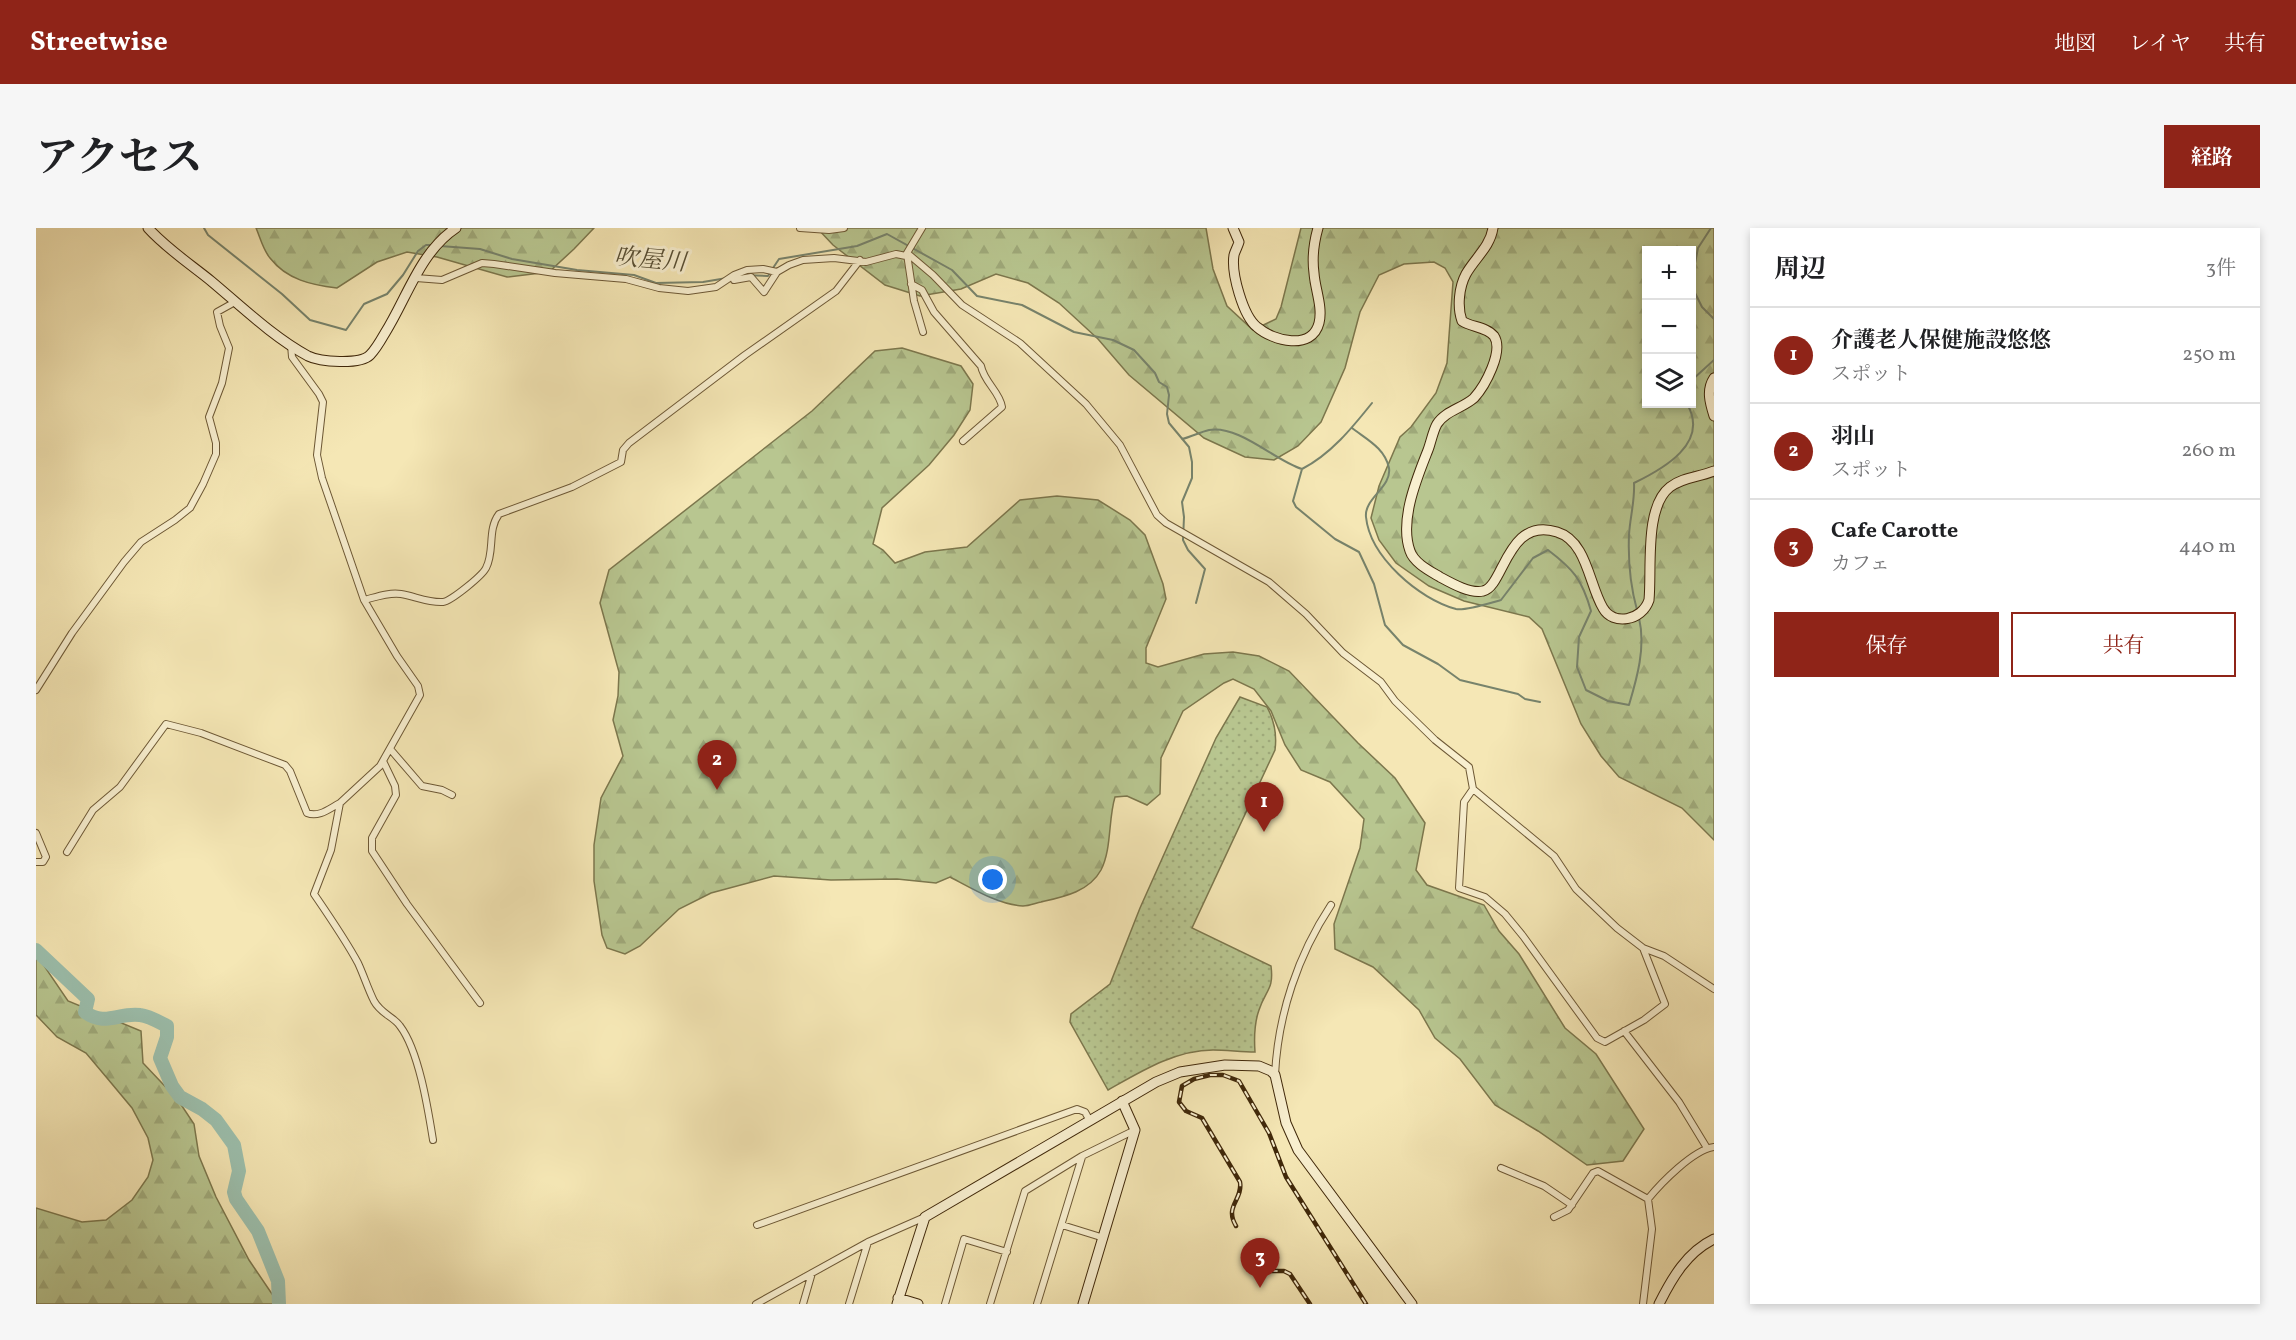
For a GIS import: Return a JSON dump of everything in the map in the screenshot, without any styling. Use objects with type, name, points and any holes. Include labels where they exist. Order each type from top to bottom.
[{"type":"street","points":[[148,228],[235,302],[291,345],[310,357],[321,360],[364,359],[370,356],[391,323],[421,265],[444,236],[456,228]]},
{"type":"street","points":[[800,228],[829,230],[844,228]]},
{"type":"street","points":[[922,228],[906,254],[923,332]]},
{"type":"street","points":[[1233,228],[1239,242],[1234,256],[1235,277],[1246,314],[1256,327],[1285,341],[1307,338],[1315,333],[1319,323],[1320,312],[1313,272],[1314,243],[1318,228]]},
{"type":"street","points":[[1493,228],[1482,253],[1466,274],[1458,311],[1462,321],[1493,335],[1497,344],[1497,354],[1484,384],[1473,398],[1445,415],[1436,425],[1411,498],[1408,537],[1410,552],[1417,562],[1446,581],[1476,591],[1484,591],[1491,587],[1509,553],[1517,543],[1527,535],[1540,530],[1554,531],[1564,534],[1577,549],[1604,610],[1626,619],[1636,617],[1645,610],[1649,600],[1651,534],[1661,499],[1665,492],[1678,482],[1714,471]]},
{"type":"street","points":[[734,280],[751,277],[765,291],[777,272],[796,262],[814,258],[866,262],[896,254],[906,254],[933,275],[962,305],[1020,343],[1086,404],[1120,445],[1157,515],[1166,523],[1269,582],[1306,614],[1343,653],[1381,682],[1395,701],[1435,740],[1469,767],[1473,789],[1554,856],[1576,889],[1643,948],[1664,956],[1714,989]]},
{"type":"street","points":[[364,600],[399,594],[444,602],[452,598],[484,571],[490,559],[494,521],[499,514],[572,487],[621,462],[623,450],[629,443],[745,355],[836,291],[856,269],[860,260]]},
{"type":"street","points":[[416,278],[442,280],[482,263],[488,263],[555,273],[626,279],[659,288],[688,291],[716,287],[734,275],[747,270],[763,269],[777,272]]},
{"type":"street","points":[[911,284],[922,290],[934,312],[981,366],[983,376],[1001,401],[1002,407],[963,441]]},
{"type":"street","points":[[36,690],[72,633],[124,562],[141,542],[176,520],[190,508],[203,484],[216,454],[216,443],[209,417],[222,383],[229,348],[217,312],[235,302]]},
{"type":"street","points":[[68,852],[93,810],[120,788],[166,724],[201,733],[285,765],[290,771],[307,813],[317,815],[340,803],[383,761],[420,695],[418,686],[397,656],[364,600],[322,478],[317,455],[323,402],[292,357],[291,345]]},
{"type":"street","points":[[1714,378],[1710,383],[1709,396],[1714,416]]},
{"type":"street","points":[[391,750],[422,786],[442,790],[452,795]]},
{"type":"street","points":[[383,761],[395,786],[396,795],[372,838],[372,851],[407,904],[480,1003]]},
{"type":"street","points":[[1473,789],[1464,802],[1459,888],[1485,897],[1505,914],[1597,1038],[1605,1042],[1644,1020],[1665,1004],[1643,948]]},
{"type":"street","points":[[340,803],[328,858],[314,894],[358,963],[375,1004],[388,1017],[399,1023],[404,1032],[418,1067],[433,1140]]},
{"type":"street","points":[[36,833],[46,857],[43,862],[36,862]]},
{"type":"street","points":[[1331,905],[1308,946],[1285,1007],[1276,1053],[1275,1075],[1280,1106],[1298,1150],[1412,1304]]},
{"type":"street","points":[[1624,1031],[1679,1102],[1710,1147],[1662,1182],[1648,1199],[1652,1229],[1643,1304]]},
{"type":"street","points":[[757,1304],[868,1242],[925,1216],[1156,1082],[1180,1072],[1225,1065],[1260,1066],[1275,1075]]},
{"type":"street","points":[[1083,1304],[1135,1130],[1122,1101]]},
{"type":"street","points":[[757,1225],[1077,1109],[1085,1112],[1090,1121]]},
{"type":"street","points":[[990,1304],[1025,1191],[1082,1156],[1135,1130]]},
{"type":"street","points":[[1037,1304],[1082,1156]]},
{"type":"street","points":[[1501,1168],[1544,1186],[1572,1205]]},
{"type":"street","points":[[1554,1217],[1568,1210],[1593,1173],[1598,1171],[1648,1199]]},
{"type":"street","points":[[918,1304],[897,1301],[925,1216]]},
{"type":"street","points":[[1062,1226],[1104,1238]]},
{"type":"street","points":[[945,1304],[964,1239],[1007,1252]]},
{"type":"street","points":[[1659,1304],[1689,1256],[1714,1239]]},
{"type":"street","points":[[849,1304],[868,1242]]},
{"type":"street","points":[[803,1304],[812,1273]]},
{"type":"green space","points":[[256,228],[594,228],[549,272],[507,277],[437,257],[407,252],[377,262],[337,288],[309,283],[284,272],[268,255]]},
{"type":"green space","points":[[817,228],[1206,228],[1213,269],[1227,306],[1253,330],[1276,319],[1301,228],[1714,228],[1714,840],[1682,808],[1619,777],[1601,756],[1581,724],[1542,629],[1529,617],[1464,601],[1429,586],[1396,563],[1379,540],[1371,518],[1379,486],[1400,437],[1411,427],[1436,393],[1447,363],[1453,282],[1445,268],[1434,262],[1404,264],[1379,275],[1360,312],[1345,368],[1321,422],[1298,446],[1274,460],[1245,457],[1204,438],[1129,375],[1098,339],[1059,303],[1028,283],[996,274],[961,289],[920,296],[885,285],[833,245]]},
{"type":"green space","points":[[902,348],[961,366],[973,384],[970,410],[954,435],[929,465],[882,508],[873,544],[883,550],[895,563],[925,552],[967,547],[1020,500],[1057,496],[1098,500],[1130,520],[1145,535],[1163,584],[1166,599],[1146,648],[1146,663],[1158,667],[1204,654],[1233,652],[1259,656],[1289,671],[1395,778],[1425,823],[1416,870],[1427,885],[1484,905],[1499,931],[1519,954],[1565,1028],[1596,1054],[1644,1129],[1623,1161],[1587,1165],[1495,1105],[1460,1059],[1435,1038],[1419,1010],[1373,967],[1335,949],[1334,924],[1360,848],[1364,819],[1330,782],[1301,770],[1285,745],[1271,711],[1254,689],[1233,679],[1183,711],[1161,758],[1160,794],[1147,805],[1127,796],[1115,797],[1107,853],[1101,870],[1090,884],[1075,892],[1023,906],[1004,903],[950,877],[936,883],[897,879],[831,880],[774,876],[711,893],[679,909],[640,946],[625,954],[607,948],[602,935],[594,881],[594,845],[601,798],[623,756],[613,720],[618,696],[619,672],[600,603],[609,570],[812,411],[875,351]]},
{"type":"green space","points":[[1240,697],[1267,707],[1274,728],[1275,750],[1192,928],[1271,966],[1270,985],[1256,1020],[1255,1052],[1213,1050],[1185,1054],[1158,1063],[1108,1090],[1070,1022],[1071,1014],[1110,984],[1140,908],[1216,738]]},
{"type":"green space","points":[[36,954],[68,1001],[141,1031],[143,1063],[178,1100],[194,1124],[199,1156],[216,1197],[249,1260],[281,1304],[36,1304],[36,1208],[82,1222],[106,1220],[132,1200],[148,1177],[153,1160],[148,1138],[132,1108],[86,1053],[57,1037],[36,1015]]},
{"type":"waterway","name":"吹屋川","points":[[204,228],[208,235],[282,294],[310,320],[346,330],[364,304],[387,294],[403,275],[418,251],[426,245],[432,245]]},
{"type":"waterway","points":[[1696,258],[1698,248],[1711,228]]},
{"type":"waterway","points":[[773,268],[779,259],[857,246],[887,234],[952,270],[977,296],[1022,305],[1074,332],[1113,340],[1134,350],[1155,373],[1159,382],[1167,387],[1169,423],[1189,447],[1192,478],[1182,502],[1183,540],[1188,550],[1205,569],[1196,603]]},
{"type":"waterway","name":"吹屋川","points":[[440,246],[480,249],[512,259],[577,270],[634,275],[656,283],[703,282],[727,278]]},
{"type":"waterway","name":"吹屋川","points":[[741,275],[768,276],[770,273]]},
{"type":"waterway","points":[[1696,295],[1702,307],[1714,319]]},
{"type":"waterway","points":[[1696,376],[1714,360]]},
{"type":"waterway","points":[[1182,439],[1209,430],[1221,430],[1245,438],[1302,469],[1332,448],[1372,403]]},
{"type":"waterway","points":[[1637,610],[1631,582],[1629,554],[1634,483],[1658,470],[1680,453],[1693,431],[1693,418],[1689,408]]},
{"type":"waterway","points":[[1352,428],[1379,449],[1389,468],[1386,481],[1367,510],[1369,532],[1386,561],[1412,586],[1427,596],[1456,609],[1501,600],[1533,558],[1548,550],[1576,576],[1591,611],[1579,637],[1577,667],[1586,690],[1608,701],[1629,705],[1638,673],[1641,651],[1639,618]]},
{"type":"waterway","points":[[1302,469],[1293,501],[1296,507],[1335,539],[1359,552],[1374,584],[1385,625],[1403,645],[1438,664],[1460,680],[1518,694],[1525,699],[1540,702]]},
{"type":"waterway","points":[[36,950],[88,999],[85,1012],[106,1019],[140,1015],[167,1026],[167,1037],[160,1058],[172,1086],[180,1097],[216,1120],[234,1145],[239,1171],[234,1192],[236,1199],[258,1231],[278,1281],[279,1304]]},
{"type":"railway","points":[[1236,1226],[1232,1213],[1239,1194],[1240,1182],[1202,1118],[1186,1111],[1179,1102],[1182,1086],[1194,1079],[1210,1075],[1223,1075],[1239,1081],[1269,1133],[1286,1177],[1366,1304]]},
{"type":"railway","points":[[1259,1264],[1268,1271],[1284,1271],[1290,1274],[1310,1304]]},
{"type":"place","name":"羽山","points":[[717,790]]},
{"type":"place","name":"介護老人保健施設悠悠","points":[[1264,832]]},
{"type":"place","name":"Cafe Carotte","points":[[1260,1288]]}]
